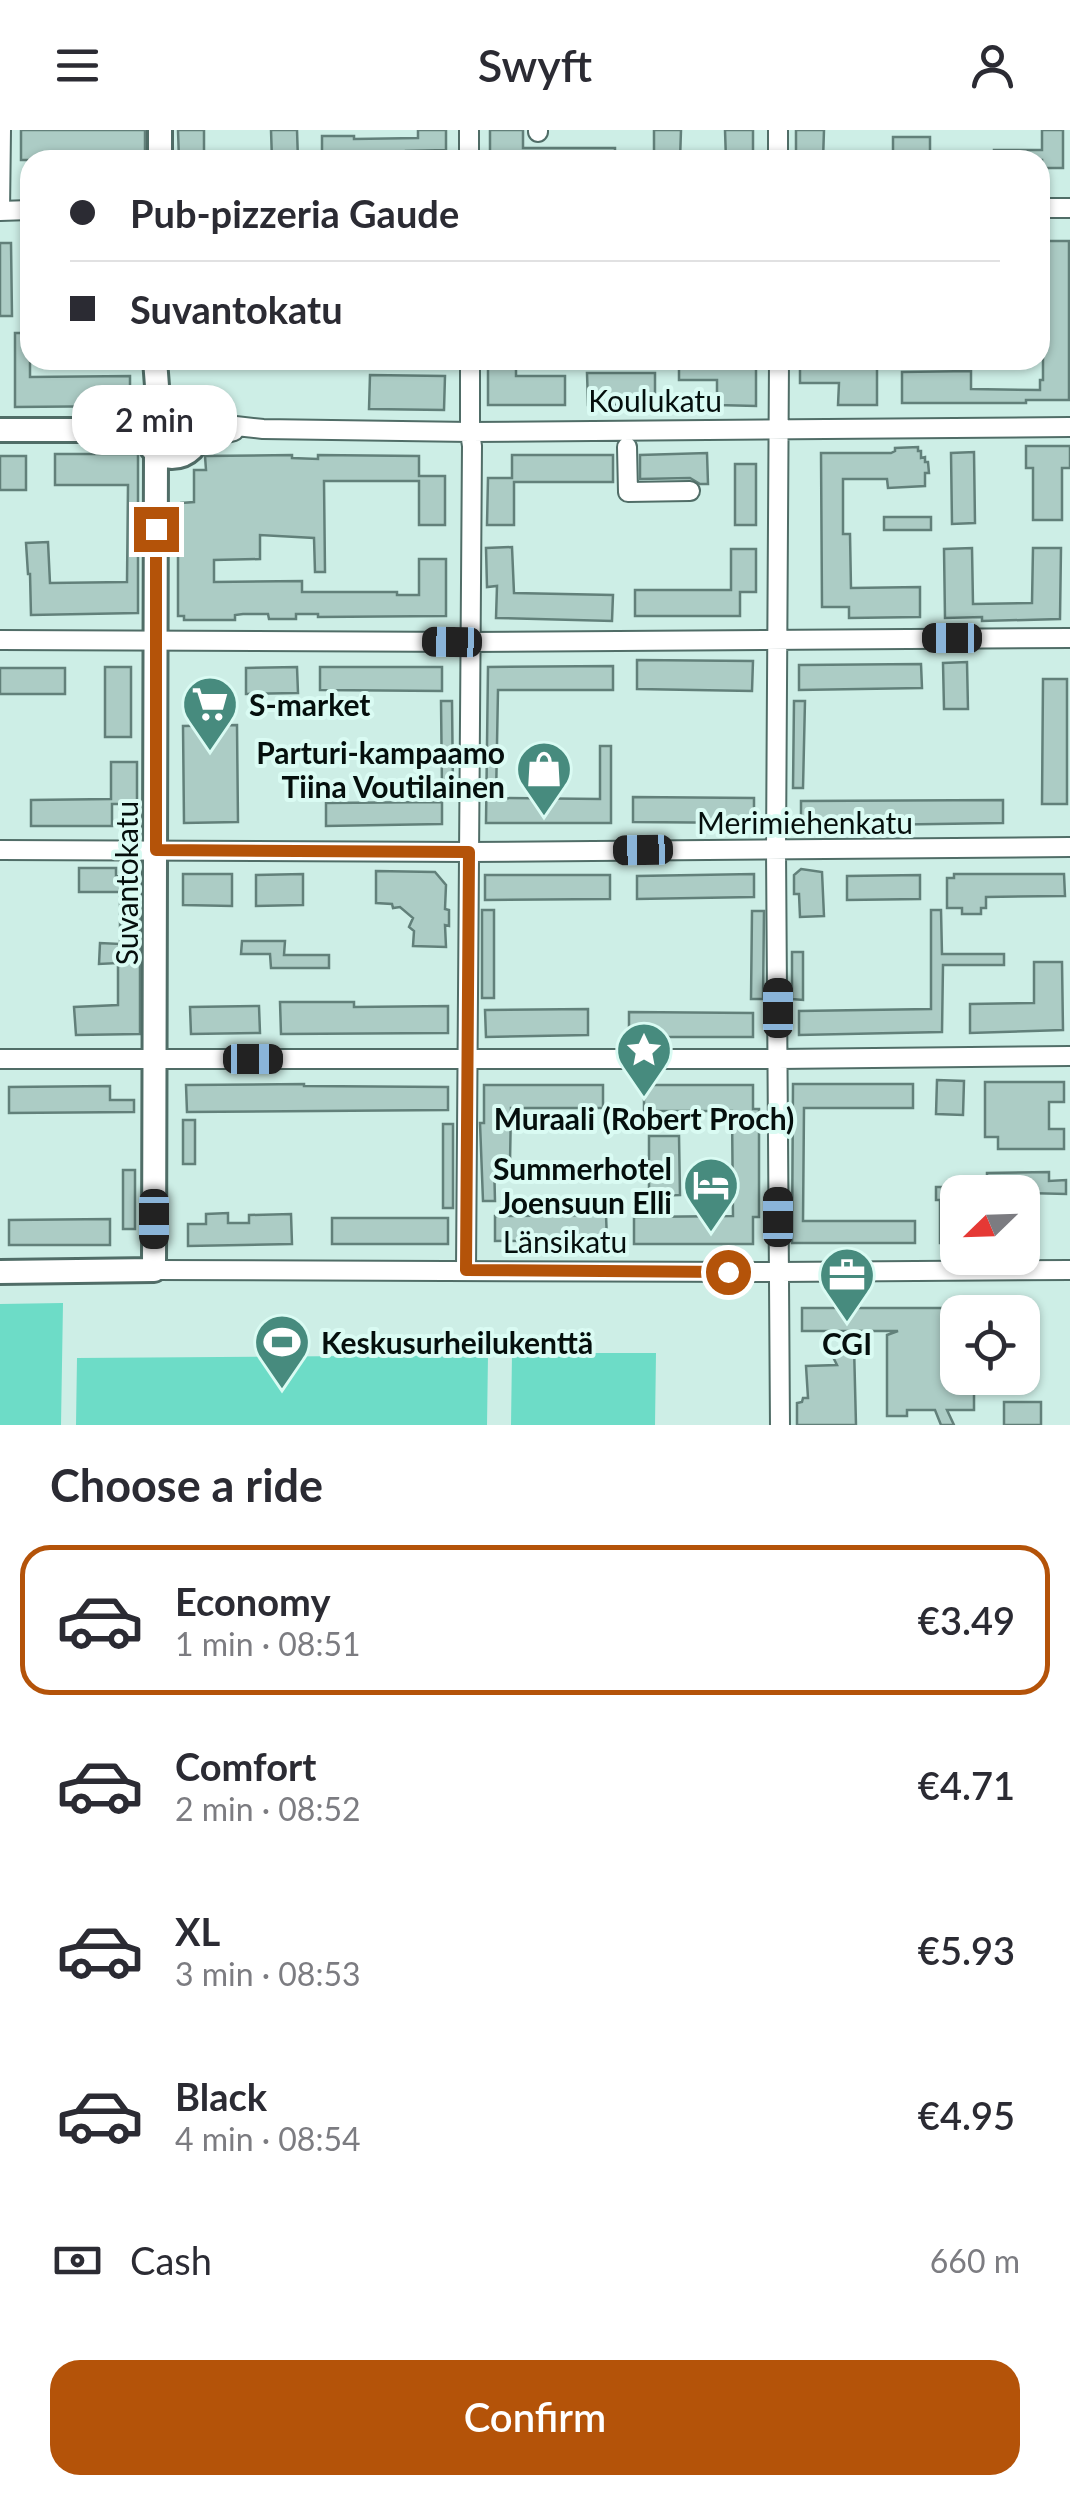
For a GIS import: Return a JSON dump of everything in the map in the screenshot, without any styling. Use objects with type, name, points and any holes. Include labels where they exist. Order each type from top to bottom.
[{"type":"main road","name":"Suvantokatu","points":[[154,1270],[157,496],[151,431],[158,370]]},
{"type":"main road","name":"Suvantokatu","points":[[162,370],[187,408]]},
{"type":"main road","points":[[151,431],[166,402],[187,408],[199,424],[191,447],[157,496]]},
{"type":"main road","points":[[0,430],[151,431]]},
{"type":"main road","points":[[151,431],[168,456],[191,447]]},
{"type":"main road","name":"Länsikatu","points":[[0,1272],[154,1270]]},
{"type":"street","points":[[0,210],[1,130]]},
{"type":"street","points":[[466,1270],[470,370]]},
{"type":"street","points":[[779,370],[776,849],[780,1425]]},
{"type":"street","name":"Koulukatu","points":[[187,408],[218,424],[241,429],[470,432],[1070,427]]},
{"type":"street","name":"Koulukatu","points":[[191,447],[241,429]]},
{"type":"street","points":[[609,493],[621,493],[624,447],[628,492],[690,491]]},
{"type":"street","points":[[0,640],[1070,638]]},
{"type":"street","name":"Merimiehenkatu","points":[[0,850],[469,852],[1070,847]]},
{"type":"street","points":[[0,1059],[1070,1056]]},
{"type":"street","name":"Länsikatu","points":[[154,1270],[1070,1270]]},
{"type":"green space","points":[[63,1303],[61,1425],[0,1425],[0,1304]]},
{"type":"green space","points":[[512,1353],[656,1353],[655,1425],[511,1425]]},
{"type":"green space","name":"Keskusurheilukenttä","points":[[488,1355],[487,1425],[76,1425],[77,1358]]},
{"type":"building","points":[[21,130],[145,130],[145,150],[21,150]]},
{"type":"building","points":[[178,130],[204,130],[204,150],[179,150]]},
{"type":"building","points":[[271,130],[297,130],[298,150],[272,150]]},
{"type":"building","points":[[418,130],[446,130],[446,150],[322,150],[322,136],[418,138]]},
{"type":"building","points":[[490,130],[523,130],[523,148],[615,148],[615,150],[490,150]]},
{"type":"building","points":[[654,130],[681,130],[680,150],[654,150]]},
{"type":"building","points":[[725,130],[753,130],[753,150],[726,150]]},
{"type":"building","points":[[796,130],[824,130],[823,150],[796,150]]},
{"type":"building","points":[[1042,130],[1063,130],[1063,168],[1050,168],[1050,150],[1042,150]]},
{"type":"building","points":[[893,137],[930,137],[930,150],[893,150]]},
{"type":"building","points":[[1050,241],[1069,241],[1069,400],[902,403],[902,372],[971,371],[971,389],[1040,390],[1043,370],[1050,370]]},
{"type":"building","points":[[0,243],[11,243],[12,316],[0,316]]},
{"type":"building","points":[[15,333],[20,333],[20,370],[30,370],[30,377],[130,376],[130,406],[15,407]]},
{"type":"building","points":[[488,370],[516,370],[516,376],[565,376],[565,405],[488,405]]},
{"type":"building","points":[[679,370],[756,370],[756,406],[717,405],[717,380],[679,380]]},
{"type":"building","points":[[800,370],[877,370],[877,405],[838,405],[839,383],[800,383]]},
{"type":"building","points":[[587,373],[655,373],[655,405],[588,405]]},
{"type":"building","points":[[370,375],[445,376],[444,410],[369,409]]},
{"type":"building","points":[[1026,446],[1070,446],[1070,468],[1062,468],[1062,520],[1033,520],[1033,468],[1026,468]]},
{"type":"building","points":[[918,447],[921,458],[928,462],[925,486],[888,488],[887,479],[843,479],[843,534],[850,534],[851,588],[920,587],[920,617],[849,618],[849,607],[822,607],[821,453],[891,453],[895,448]]},
{"type":"building","points":[[974,452],[975,523],[952,524],[951,453]]},
{"type":"building","points":[[707,453],[708,484],[690,478],[640,479],[640,455]]},
{"type":"building","points":[[55,454],[138,454],[138,613],[31,615],[26,543],[48,542],[50,583],[127,582],[128,485],[55,485]]},
{"type":"building","points":[[292,455],[318,459],[318,455],[419,456],[419,476],[445,476],[445,525],[419,525],[419,481],[324,481],[325,572],[315,572],[314,538],[260,535],[260,559],[214,560],[214,582],[302,581],[302,592],[419,595],[419,559],[446,559],[446,616],[296,614],[296,619],[269,619],[268,614],[243,614],[235,615],[235,620],[184,620],[184,616],[178,616],[178,519],[181,503],[194,502],[194,470],[206,470],[205,456]]},
{"type":"building","points":[[512,455],[613,455],[613,482],[514,482],[514,525],[487,525],[488,478],[512,478]]},
{"type":"building","points":[[0,456],[26,456],[26,490],[0,490]]},
{"type":"building","points":[[735,464],[756,464],[756,525],[735,525]]},
{"type":"building","points":[[884,517],[931,517],[931,530],[884,530]]},
{"type":"building","points":[[512,547],[514,593],[613,595],[612,621],[496,618],[497,586],[487,587],[486,548]]},
{"type":"building","points":[[972,548],[973,604],[1032,603],[1033,548],[1061,548],[1060,619],[945,618],[944,549]]},
{"type":"building","points":[[731,549],[756,549],[756,592],[740,592],[740,616],[635,616],[635,590],[731,590]]},
{"type":"building","points":[[637,660],[753,661],[752,691],[637,689]]},
{"type":"building","points":[[967,662],[968,709],[944,709],[943,663]]},
{"type":"building","points":[[921,664],[922,688],[799,690],[799,665]]},
{"type":"building","points":[[613,666],[613,690],[498,690],[496,798],[600,799],[600,746],[611,746],[611,823],[486,823],[488,667]]},
{"type":"building","points":[[105,667],[131,667],[131,737],[105,737]]},
{"type":"building","points":[[297,667],[298,693],[246,694],[246,668]]},
{"type":"building","points":[[320,667],[442,667],[442,691],[320,690]]},
{"type":"building","points":[[0,668],[65,668],[65,694],[0,694]]},
{"type":"building","points":[[1043,679],[1067,679],[1067,804],[1042,804]]},
{"type":"building","points":[[441,701],[452,701],[453,789],[442,789]]},
{"type":"building","points":[[794,701],[805,701],[803,788],[793,788]]},
{"type":"building","points":[[237,725],[238,822],[184,823],[183,726]]},
{"type":"building","points":[[111,762],[137,762],[137,804],[112,804],[112,826],[31,826],[31,800],[111,799]]},
{"type":"building","points":[[633,797],[754,798],[754,823],[633,822]]},
{"type":"building","points":[[1003,800],[1003,823],[801,826],[801,801]]},
{"type":"building","points":[[442,802],[442,824],[326,826],[326,803]]},
{"type":"building","points":[[79,868],[116,868],[116,876],[140,877],[140,1034],[76,1035],[74,1007],[118,1005],[118,963],[99,964],[100,943],[120,944],[120,892],[79,892]]},
{"type":"building","points":[[801,869],[822,872],[824,916],[800,917],[794,875]]},
{"type":"building","points":[[376,871],[435,872],[446,885],[446,947],[413,946],[414,931],[409,927],[413,918],[400,907],[376,903]]},
{"type":"building","points":[[183,874],[232,874],[232,906],[183,905]]},
{"type":"building","points":[[303,874],[303,905],[256,906],[256,875]]},
{"type":"building","points":[[754,874],[754,897],[637,899],[637,876]]},
{"type":"building","points":[[954,874],[1064,874],[1065,896],[986,897],[986,908],[981,908],[981,914],[962,914],[962,908],[947,908],[947,878],[954,878]]},
{"type":"building","points":[[485,875],[610,875],[610,899],[485,900]]},
{"type":"building","points":[[920,875],[920,899],[847,900],[847,876]]},
{"type":"building","points":[[482,910],[494,910],[494,998],[482,998]]},
{"type":"building","points":[[931,910],[941,910],[942,954],[1004,954],[1004,965],[943,965],[942,1032],[799,1035],[799,1011],[931,1009]]},
{"type":"building","points":[[752,911],[764,911],[763,999],[751,999]]},
{"type":"building","points":[[242,941],[285,941],[284,955],[329,955],[329,968],[271,968],[270,954],[241,954]]},
{"type":"building","points":[[792,952],[803,952],[803,1000],[792,999]]},
{"type":"building","points":[[1034,962],[1062,962],[1063,1030],[970,1033],[970,1004],[1034,1003]]},
{"type":"building","points":[[280,1002],[354,1002],[354,1007],[448,1006],[448,1033],[281,1034]]},
{"type":"building","points":[[259,1006],[260,1033],[191,1034],[190,1007]]},
{"type":"building","points":[[588,1009],[588,1035],[486,1037],[485,1010]]},
{"type":"building","points":[[629,1012],[753,1013],[753,1037],[629,1037]]},
{"type":"building","points":[[937,1080],[964,1081],[963,1115],[936,1114]]},
{"type":"building","points":[[985,1082],[1064,1082],[1064,1102],[1049,1102],[1049,1129],[1064,1129],[1064,1149],[998,1149],[998,1137],[985,1137]]},
{"type":"building","points":[[793,1084],[913,1084],[913,1108],[804,1108],[803,1221],[915,1221],[915,1243],[792,1243]]},
{"type":"building","points":[[186,1085],[448,1087],[448,1110],[187,1112]]},
{"type":"building","points":[[484,1085],[603,1085],[603,1108],[511,1108],[510,1162],[494,1161],[495,1201],[483,1201],[480,1123],[484,1123]]},
{"type":"building","points":[[644,1085],[753,1085],[753,1109],[759,1109],[759,1217],[753,1217],[753,1244],[634,1244],[634,1217],[733,1216],[732,1111],[644,1111]]},
{"type":"building","points":[[110,1086],[110,1100],[134,1100],[134,1112],[9,1113],[9,1087]]},
{"type":"building","points":[[183,1120],[195,1120],[195,1164],[183,1164]]},
{"type":"building","points":[[443,1124],[453,1124],[453,1208],[443,1208]]},
{"type":"building","points":[[649,1136],[679,1136],[680,1195],[649,1196]]},
{"type":"building","points":[[123,1170],[135,1170],[135,1229],[123,1229]]},
{"type":"building","points":[[1049,1172],[1049,1181],[1066,1180],[1066,1194],[1040,1193],[1040,1175],[987,1173]]},
{"type":"building","points":[[228,1213],[228,1223],[249,1223],[249,1215],[291,1214],[292,1244],[188,1246],[188,1224],[206,1224],[206,1214]]},
{"type":"building","points":[[606,1215],[607,1240],[495,1241],[495,1216]]},
{"type":"building","points":[[332,1218],[448,1218],[448,1244],[332,1244]]},
{"type":"building","points":[[110,1219],[110,1245],[9,1245],[9,1220]]},
{"type":"building","points":[[802,1308],[940,1308],[940,1395],[974,1395],[974,1410],[947,1410],[954,1425],[941,1425],[935,1410],[907,1410],[907,1416],[887,1416],[887,1335],[898,1331],[802,1331]]},
{"type":"building","points":[[854,1346],[856,1425],[797,1425],[797,1403],[808,1398],[806,1366],[837,1365],[831,1353]]},
{"type":"building","points":[[1004,1402],[1041,1402],[1041,1425],[1004,1425]]},
{"type":"place","name":"S-market","points":[[210,753]]},
{"type":"place","name":"Parturi-kampaamo Tiina Voutilainen","points":[[544,818]]},
{"type":"place","name":"Muraali (Robert Proch)","points":[[644,1099]]},
{"type":"place","name":"Summerhotel Joensuun Elli","points":[[711,1234]]},
{"type":"place","name":"CGI","points":[[847,1324]]},
{"type":"place","name":"Keskusurheilukenttä","points":[[282,1391]]},
{"type":"route","points":[[156,529],[156,850],[469,852],[466,1270],[728,1272]]}]
